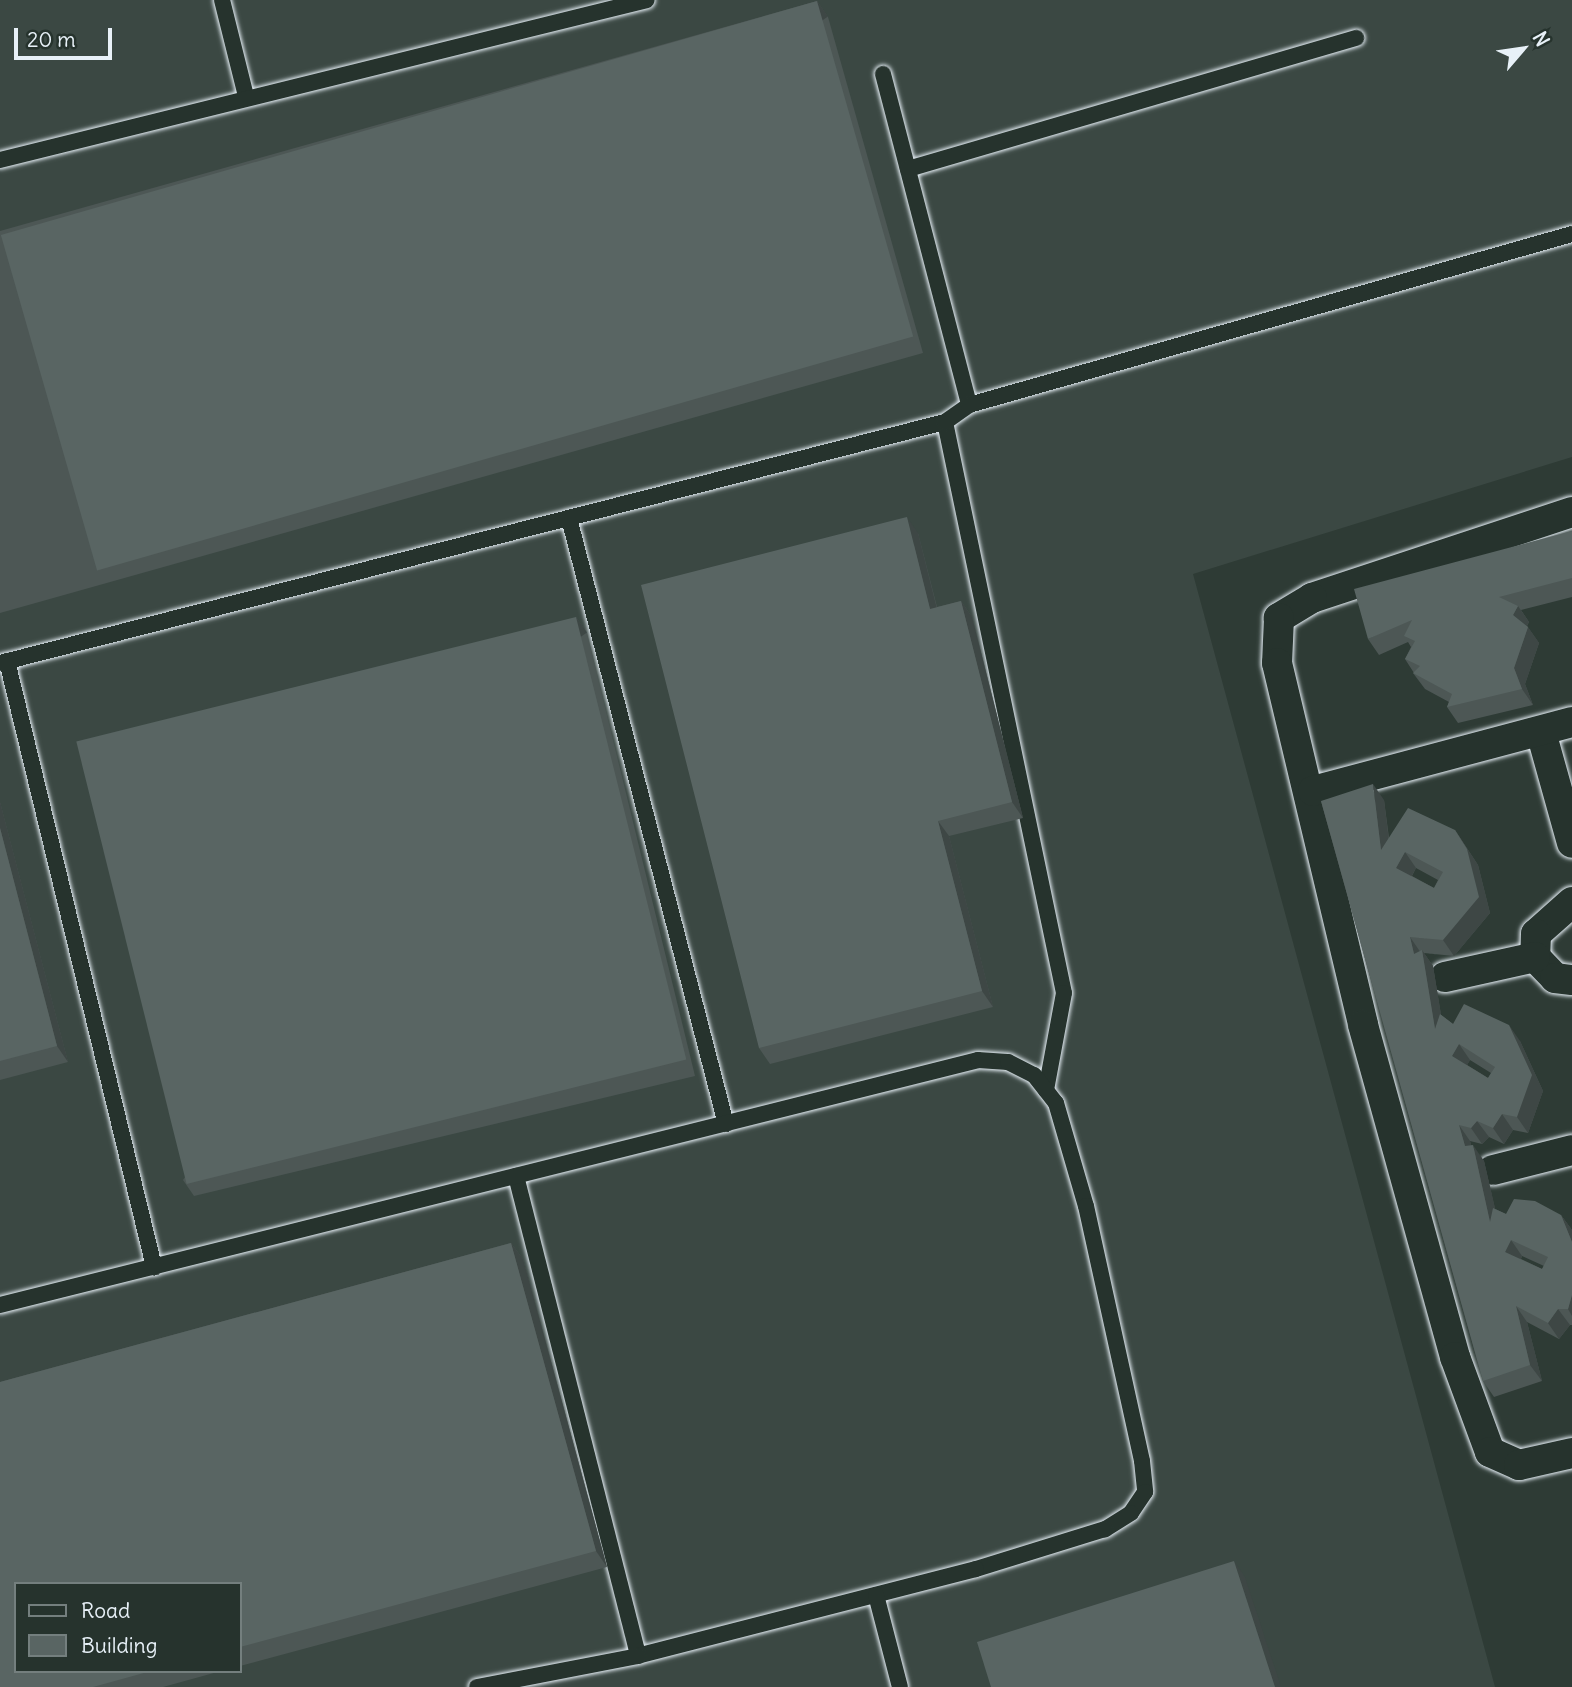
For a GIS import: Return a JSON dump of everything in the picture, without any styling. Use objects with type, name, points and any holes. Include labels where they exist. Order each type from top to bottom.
[{"type":"street","points":[[1565,523],[1312,598],[1279,618],[1277,663],[1420,1188],[1455,1357],[1490,1452],[1519,1465],[1572,1453]]},
{"type":"street","points":[[1312,791],[1564,722],[1572,843]]},
{"type":"street","points":[[1572,902],[1536,934],[1535,957],[1555,978],[1572,980]]},
{"type":"street","points":[[1444,977],[1535,957]]},
{"type":"street","points":[[1493,1170],[1572,1150]]},
{"type":"lane","points":[[222,0],[246,96]]},
{"type":"lane","points":[[0,160],[246,96],[647,0]]},
{"type":"lane","points":[[908,169],[1356,38]]},
{"type":"lane","points":[[883,74],[969,405]]},
{"type":"lane","points":[[154,1267],[3,662],[945,422],[969,405],[1572,234]]},
{"type":"lane","points":[[945,422],[1064,993],[1046,1090]]},
{"type":"lane","points":[[569,518],[726,1124]]},
{"type":"lane","points":[[0,1305],[978,1060],[1008,1062],[1034,1075],[1046,1090],[1072,1147],[1145,1492],[1131,1513],[1105,1529],[876,1595],[638,1656],[477,1687]]},
{"type":"lane","points":[[516,1176],[638,1656]]},
{"type":"lane","points":[[876,1595],[900,1687]]},
{"type":"shaded area","points":[[0,0],[1572,0],[1572,457],[1193,574],[1495,1687],[0,1687]]},
{"type":"building","points":[[817,1],[913,336],[97,570],[1,235]]},
{"type":"building","points":[[907,517],[930,609],[961,601],[1012,802],[938,821],[982,991],[759,1048],[641,585]]},
{"type":"building","points":[[1572,531],[1572,578],[1499,597],[1518,606],[1513,615],[1528,627],[1514,668],[1522,689],[1447,707],[1452,694],[1413,673],[1420,666],[1405,659],[1415,641],[1404,636],[1412,620],[1368,639],[1354,589]]},
{"type":"building","points":[[576,617],[686,1059],[187,1184],[76,742]]},
{"type":"building","points":[[1373,784],[1381,850],[1408,808],[1455,830],[1467,849],[1479,897],[1443,940],[1410,937],[1414,954],[1422,950],[1435,1029],[1440,1014],[1453,1024],[1464,1004],[1509,1025],[1532,1075],[1517,1117],[1502,1114],[1493,1128],[1477,1121],[1471,1128],[1459,1125],[1465,1146],[1473,1145],[1490,1222],[1493,1208],[1506,1214],[1514,1199],[1535,1201],[1561,1215],[1572,1242],[1572,1295],[1568,1309],[1558,1309],[1548,1323],[1516,1306],[1530,1365],[1483,1381],[1321,801]],"holes":[[[1405,852],[1443,872],[1434,888],[1396,868]],[[1459,1044],[1495,1067],[1488,1078],[1452,1056]],[[1511,1240],[1548,1257],[1542,1269],[1505,1252]]]},
{"type":"building","points":[[0,828],[57,1046],[0,1061]]},
{"type":"building","points":[[511,1243],[596,1551],[242,1646],[242,1582],[14,1582],[14,1673],[144,1673],[93,1687],[0,1687],[0,1382]]},
{"type":"building","points":[[1234,1561],[1275,1687],[991,1687],[977,1642]]}]
